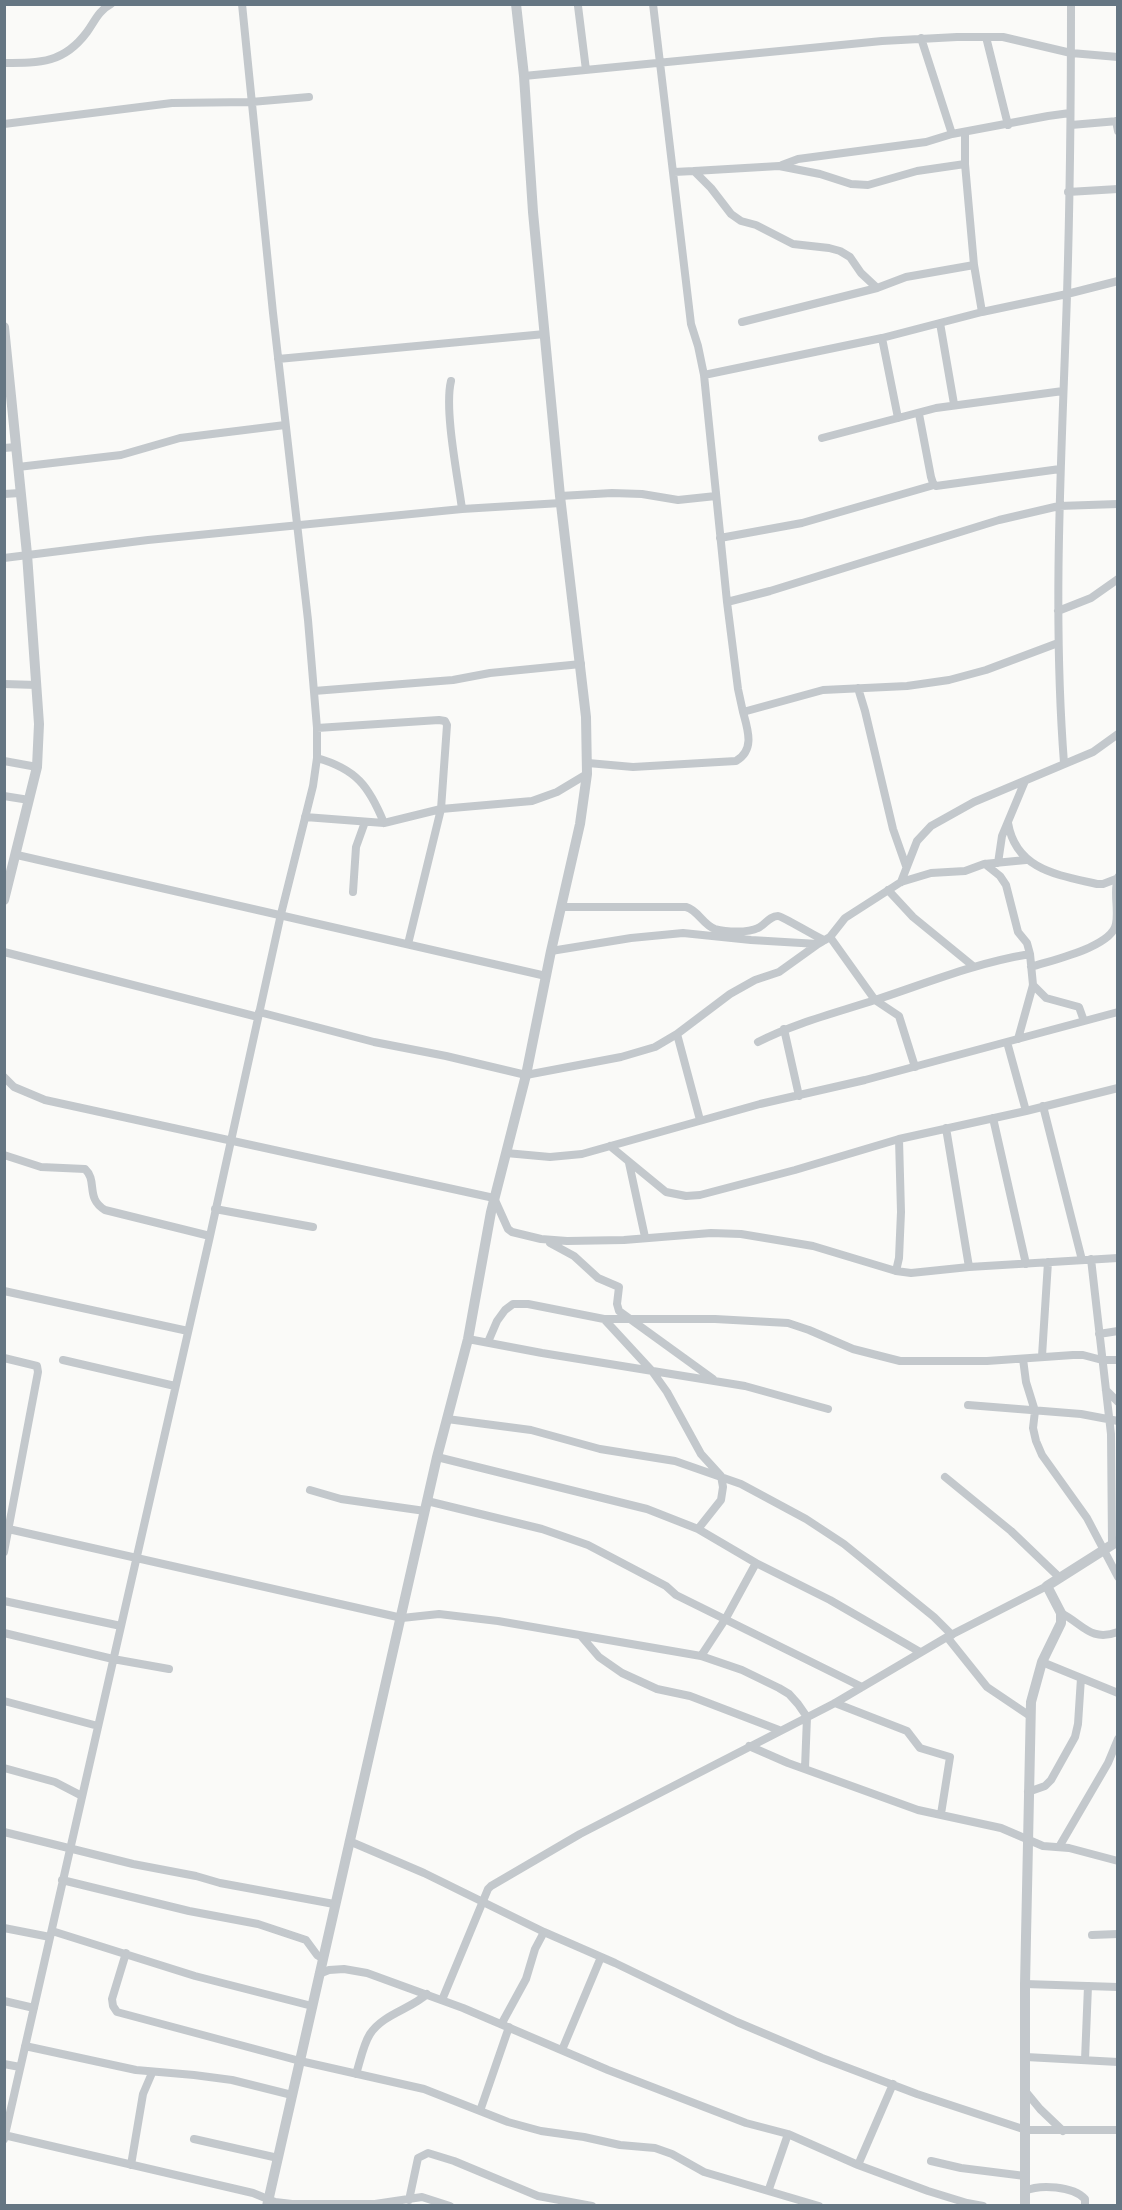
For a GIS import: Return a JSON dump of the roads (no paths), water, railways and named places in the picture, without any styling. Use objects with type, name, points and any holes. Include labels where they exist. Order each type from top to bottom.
[{"type":"street","points":[[4,63],[35,63],[59,57],[68,52],[88,30],[101,10],[111,4]]},
{"type":"street","points":[[242,4],[314,691],[317,758],[313,786],[281,914],[5,2137],[253,2193],[268,2202],[375,2205],[428,2198],[450,2205]]},
{"type":"street","points":[[268,2202],[437,1456],[468,1339],[494,1198],[526,1075],[580,824],[587,768],[586,717],[560,499],[516,4]]},
{"type":"street","points":[[304,818],[384,823],[441,809],[531,801],[557,792],[587,768],[736,761],[744,757],[748,751],[749,741],[740,699],[727,602],[704,375],[691,324],[653,4]]},
{"type":"street","points":[[1064,763],[1058,611],[1059,506],[1071,125],[1071,4]]},
{"type":"street","points":[[578,6],[586,70]]},
{"type":"street","points":[[986,37],[1008,125]]},
{"type":"street","points":[[524,76],[921,38],[1015,39],[1071,53],[1118,57]]},
{"type":"street","points":[[921,38],[952,134]]},
{"type":"street","points":[[4,124],[159,104],[251,102],[309,97]]},
{"type":"street","points":[[779,166],[798,159],[926,142],[952,134],[1070,113]]},
{"type":"street","points":[[1071,125],[1117,121],[1118,131]]},
{"type":"street","points":[[965,132],[965,164],[974,265],[982,312]]},
{"type":"street","points":[[674,172],[779,166],[820,174],[851,184],[868,185],[917,171],[965,164]]},
{"type":"street","points":[[694,171],[731,214],[741,221],[756,225],[784,241],[840,251],[850,256],[861,273],[877,288]]},
{"type":"street","points":[[1068,192],[1118,189]]},
{"type":"street","points":[[742,322],[877,288],[897,280],[974,265]]},
{"type":"street","points":[[704,375],[882,338],[1118,281]]},
{"type":"street","points":[[940,323],[954,404]]},
{"type":"street","points":[[4,327],[10,447],[18,467],[38,685],[39,724],[37,767],[12,858],[4,900]]},
{"type":"street","points":[[278,359],[545,334]]},
{"type":"street","points":[[882,338],[898,418]]},
{"type":"street","points":[[451,381],[449,388],[451,423],[462,509]]},
{"type":"street","points":[[822,438],[954,404],[1063,391]]},
{"type":"street","points":[[919,414],[934,485]]},
{"type":"street","points":[[18,467],[121,455],[180,438],[285,424]]},
{"type":"street","points":[[720,538],[802,524],[835,512],[934,485],[1060,469]]},
{"type":"street","points":[[4,494],[20,493]]},
{"type":"street","points":[[4,558],[612,493],[642,494],[678,500],[716,496]]},
{"type":"street","points":[[727,602],[770,591],[999,520],[1059,506],[1118,504]]},
{"type":"street","points":[[1058,611],[1091,598],[1118,579]]},
{"type":"street","points":[[743,712],[815,692],[907,686],[949,680],[986,670],[1058,643]]},
{"type":"street","points":[[314,691],[453,680],[490,673],[581,664]]},
{"type":"street","points":[[4,684],[38,685]]},
{"type":"street","points":[[858,688],[893,829],[906,866]]},
{"type":"street","points":[[317,728],[444,721],[448,730],[441,809],[408,944]]},
{"type":"street","points":[[901,882],[917,841],[931,826],[974,802],[1102,747],[1118,734]]},
{"type":"street","points":[[317,758],[350,771],[365,784],[384,823]]},
{"type":"street","points":[[4,760],[37,767]]},
{"type":"street","points":[[998,863],[1002,836],[1025,781]]},
{"type":"street","points":[[4,796],[29,800]]},
{"type":"street","points":[[352,892],[356,847],[365,822]]},
{"type":"street","points":[[1008,823],[1013,841],[1026,860],[1050,872],[1097,884],[1117,878],[1115,930],[1109,937],[1098,944],[1031,967]]},
{"type":"street","points":[[12,858],[281,914],[546,976]]},
{"type":"street","points":[[4,952],[374,1042],[526,1075],[621,1057],[655,1047],[677,1034],[730,994],[755,980],[779,972],[824,940],[845,918],[901,882],[931,873],[965,871],[984,864],[1026,860]]},
{"type":"street","points":[[984,864],[993,869],[1006,885],[1018,932],[1027,943],[1033,985],[1018,1039]]},
{"type":"street","points":[[888,890],[914,917],[973,966]]},
{"type":"street","points":[[561,907],[686,906],[709,926],[717,929],[752,930],[777,916],[783,917],[795,926],[824,940],[875,1000],[899,1016],[915,1067]]},
{"type":"street","points":[[551,951],[631,938],[682,933],[751,940],[824,940]]},
{"type":"street","points":[[758,1042],[784,1029],[973,966],[1029,954]]},
{"type":"street","points":[[1033,985],[1046,998],[1079,1007],[1084,1021]]},
{"type":"street","points":[[506,1153],[550,1157],[582,1154],[700,1120],[915,1067],[1118,1012]]},
{"type":"street","points":[[784,1029],[799,1096]]},
{"type":"street","points":[[677,1034],[700,1120]]},
{"type":"street","points":[[1007,1042],[1026,1111]]},
{"type":"street","points":[[4,1077],[14,1087],[45,1100],[494,1198]]},
{"type":"street","points":[[610,1146],[666,1192],[686,1197],[741,1185],[899,1139],[1118,1088]]},
{"type":"street","points":[[1043,1106],[1086,1259],[1106,1390],[1113,1420],[1111,1545],[1118,1577]]},
{"type":"street","points":[[993,1118],[1026,1264]]},
{"type":"street","points":[[946,1128],[969,1267]]},
{"type":"street","points":[[896,1271],[899,1258],[901,1212],[899,1139]]},
{"type":"street","points":[[4,1155],[41,1167],[85,1169],[90,1174],[94,1200],[105,1210],[210,1236]]},
{"type":"street","points":[[628,1163],[645,1238]]},
{"type":"street","points":[[494,1198],[508,1229],[541,1239],[593,1241],[704,1233],[741,1234],[813,1246],[896,1271],[923,1273],[969,1267],[1118,1258]]},
{"type":"street","points":[[215,1209],[313,1227]]},
{"type":"street","points":[[541,1239],[574,1256],[598,1278],[619,1287],[618,1308],[627,1318],[717,1382]]},
{"type":"street","points":[[1042,1356],[1048,1262]]},
{"type":"street","points":[[4,1291],[188,1331]]},
{"type":"street","points":[[488,1342],[497,1321],[505,1310],[513,1304],[528,1304],[604,1319],[747,1320],[788,1323],[853,1349],[900,1361],[952,1362],[1083,1355],[1102,1360],[1118,1360]]},
{"type":"street","points":[[604,1319],[652,1371],[671,1399],[701,1454],[721,1476],[723,1488],[721,1500],[698,1529]]},
{"type":"street","points":[[1099,1334],[1118,1331]]},
{"type":"street","points":[[468,1339],[766,1391],[828,1409]]},
{"type":"street","points":[[4,1358],[37,1366],[38,1372],[4,1552]]},
{"type":"street","points":[[1023,1359],[1026,1382],[1035,1412],[1033,1428],[1042,1455],[1087,1518],[1111,1545]]},
{"type":"street","points":[[63,1360],[175,1386]]},
{"type":"street","points":[[1106,1390],[1118,1402]]},
{"type":"street","points":[[968,1405],[1035,1412],[1060,1412],[1113,1420]]},
{"type":"street","points":[[447,1419],[531,1430],[600,1449],[675,1461],[741,1484],[806,1519],[844,1544],[934,1617],[987,1687],[1030,1716]]},
{"type":"street","points":[[437,1456],[647,1509],[698,1529],[756,1563],[831,1600],[920,1652]]},
{"type":"street","points":[[945,1477],[1011,1531],[1060,1578]]},
{"type":"street","points":[[310,1490],[341,1499],[426,1506],[542,1529],[588,1545],[666,1586],[676,1595],[862,1687]]},
{"type":"street","points":[[7,1528],[402,1618],[439,1614],[498,1621],[701,1656],[742,1670],[789,1694],[807,1717],[805,1768]]},
{"type":"street","points":[[442,2000],[491,1886],[580,1834],[835,1703],[920,1652],[1047,1586],[1111,1545]]},
{"type":"street","points":[[701,1656],[726,1618],[756,1563]]},
{"type":"street","points":[[1025,2205],[1025,1984],[1030,1702],[1042,1662],[1061,1623],[1060,1613],[1047,1586]]},
{"type":"street","points":[[4,1601],[121,1626]]},
{"type":"street","points":[[1060,1613],[1076,1621],[1092,1634],[1118,1632]]},
{"type":"street","points":[[4,1633],[113,1659],[169,1669]]},
{"type":"street","points":[[581,1636],[599,1658],[622,1673],[657,1689],[690,1696],[779,1730]]},
{"type":"street","points":[[1042,1662],[1118,1693]]},
{"type":"street","points":[[1028,1792],[1045,1786],[1051,1780],[1075,1737],[1081,1678]]},
{"type":"street","points":[[4,1701],[98,1726]]},
{"type":"street","points":[[1016,1708],[1030,1702]]},
{"type":"street","points":[[835,1703],[907,1731],[920,1748],[950,1757],[940,1814]]},
{"type":"street","points":[[1059,1847],[1108,1763],[1118,1739]]},
{"type":"street","points":[[749,1746],[780,1760],[898,1803],[1001,1828],[1043,1846],[1080,1850],[1118,1861]]},
{"type":"street","points":[[4,1768],[55,1782],[82,1796]]},
{"type":"street","points":[[4,1832],[220,1883],[334,1904]]},
{"type":"street","points":[[349,1841],[484,1901],[544,1932],[736,2022],[828,2061],[917,2094],[1026,2130],[1118,2130]]},
{"type":"street","points":[[62,1880],[189,1911],[258,1924],[306,1940],[322,1958]]},
{"type":"street","points":[[4,1928],[51,1934],[126,1953],[195,1976],[312,2006]]},
{"type":"street","points":[[480,2110],[505,2025],[544,1932]]},
{"type":"street","points":[[1092,1935],[1118,1934]]},
{"type":"street","points":[[126,1953],[112,1999],[117,2012],[300,2061],[424,2089],[508,2122],[541,2131],[620,2145],[655,2148],[672,2154],[704,2172],[819,2205]]},
{"type":"street","points":[[562,2050],[601,1957]]},
{"type":"street","points":[[319,1974],[336,1970],[357,1971],[427,1994],[747,2123],[788,2134],[858,2165],[947,2198],[983,2205]]},
{"type":"street","points":[[1025,1984],[1118,1987]]},
{"type":"street","points":[[1085,2060],[1088,1986]]},
{"type":"street","points":[[356,2074],[370,2034],[382,2023],[419,2002],[427,1994]]},
{"type":"street","points":[[4,2001],[34,2008]]},
{"type":"street","points":[[25,2046],[152,2073],[232,2080],[292,2095]]},
{"type":"street","points":[[1026,2057],[1118,2062]]},
{"type":"street","points":[[4,2064],[20,2067]]},
{"type":"street","points":[[131,2165],[143,2094],[152,2073]]},
{"type":"street","points":[[858,2165],[893,2084]]},
{"type":"street","points":[[1026,2092],[1063,2131]]},
{"type":"street","points":[[769,2189],[788,2134]]},
{"type":"street","points":[[194,2139],[278,2158]]},
{"type":"street","points":[[409,2200],[418,2157],[428,2153],[454,2161],[538,2196],[592,2205]]},
{"type":"street","points":[[931,2161],[962,2168],[1025,2176]]},
{"type":"street","points":[[1025,2191],[1039,2186],[1063,2190],[1080,2194],[1085,2199],[1085,2205]]}]
